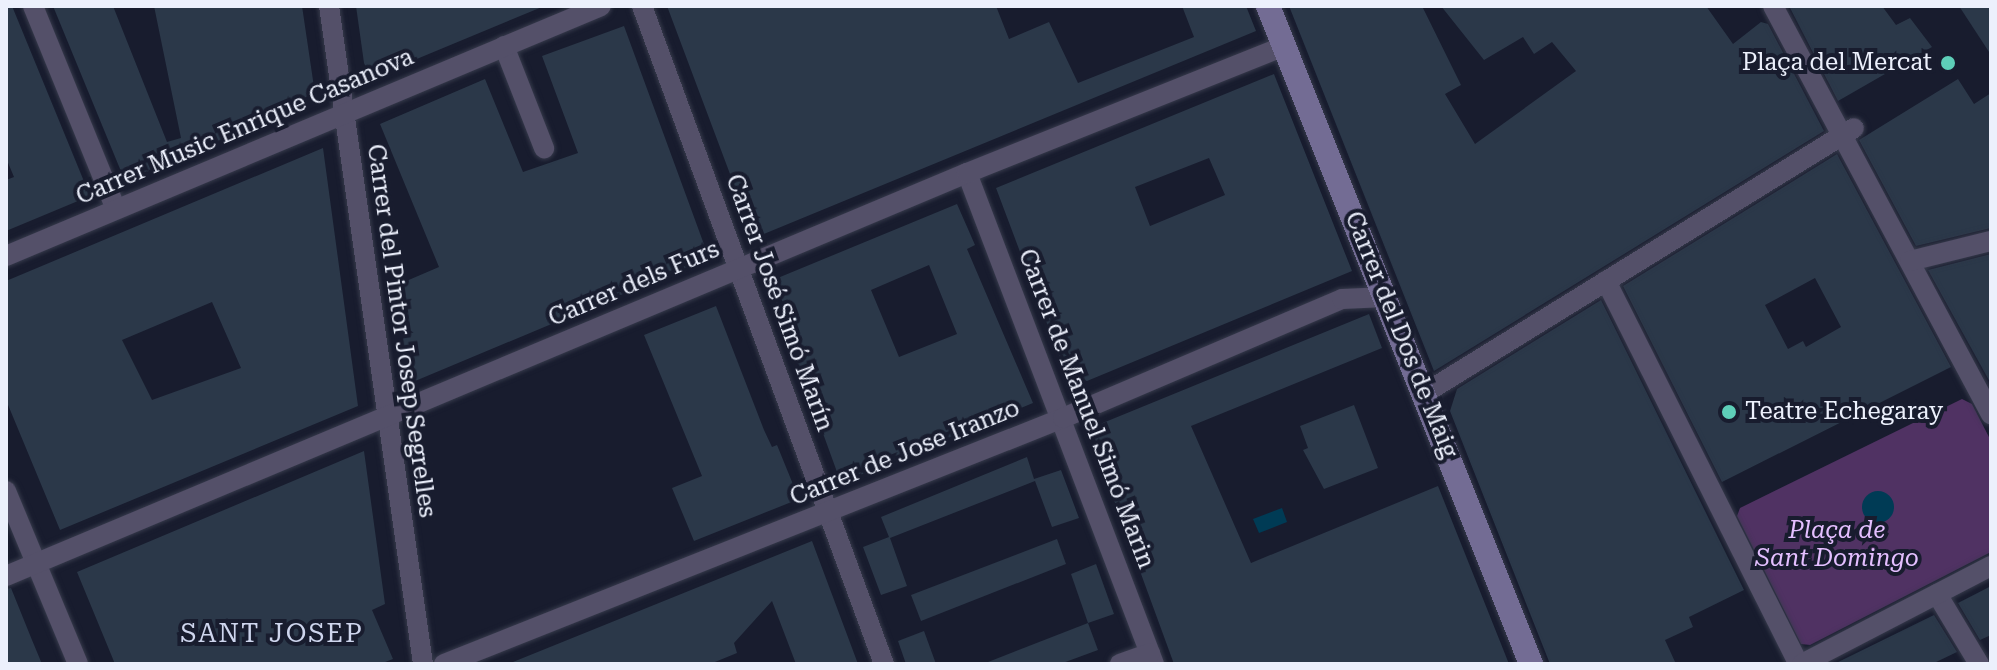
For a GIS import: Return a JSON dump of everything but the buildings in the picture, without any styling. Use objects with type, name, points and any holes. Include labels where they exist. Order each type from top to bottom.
[{"type":"street","points":[[33,6],[116,209]]},
{"type":"street","name":"Carrer del Pintor Josep Segrelles","points":[[329,6],[423,664]]},
{"type":"street","name":"Carrer Music Enrique Casanova","points":[[6,256],[601,6]]},
{"type":"street","name":"Carrer José Simó Marín","points":[[642,6],[884,664]]},
{"type":"street","name":"Carrer del Dos de Maig","points":[[1268,6],[1531,664]]},
{"type":"street","points":[[1773,6],[1848,131],[1910,261],[1991,415]]},
{"type":"street","points":[[504,46],[544,148]]},
{"type":"street","name":"Carrer dels Furs","points":[[6,576],[967,173],[1285,46]]},
{"type":"street","points":[[1425,393],[1848,131]]},
{"type":"street","name":"Carrer de Manuel Simó Marin","points":[[967,173],[1152,658]]},
{"type":"street","points":[[1910,261],[1991,241]]},
{"type":"street","points":[[1606,281],[1801,664],[1991,566]]},
{"type":"street","name":"Carrer de Jose Iranzo","points":[[444,664],[1063,418],[1342,299],[1386,297]]},
{"type":"street","points":[[6,491],[78,664]]},
{"type":"street","points":[[1937,594],[1968,661]]},
{"type":"street","points":[[1120,664],[1152,658]]},
{"type":"green space","name":"Plaça de Sant Domingo","points":[[1962,399],[1972,404],[1991,441],[1991,552],[1810,645],[1801,644],[1737,516],[1740,508]]},
{"type":"water","points":[[1878,491],[1889,496],[1894,507],[1889,518],[1878,523],[1867,518],[1862,507],[1867,496]]},
{"type":"water","points":[[1282,508],[1287,522],[1259,533],[1253,519]]},
{"type":"place","name":"Plaça del Mercat","points":[[1948,63]]},
{"type":"place","name":"Teatre Echegaray","points":[[1729,412]]},
{"type":"district","name":"SANT JOSEP","points":[[272,634]]}]
